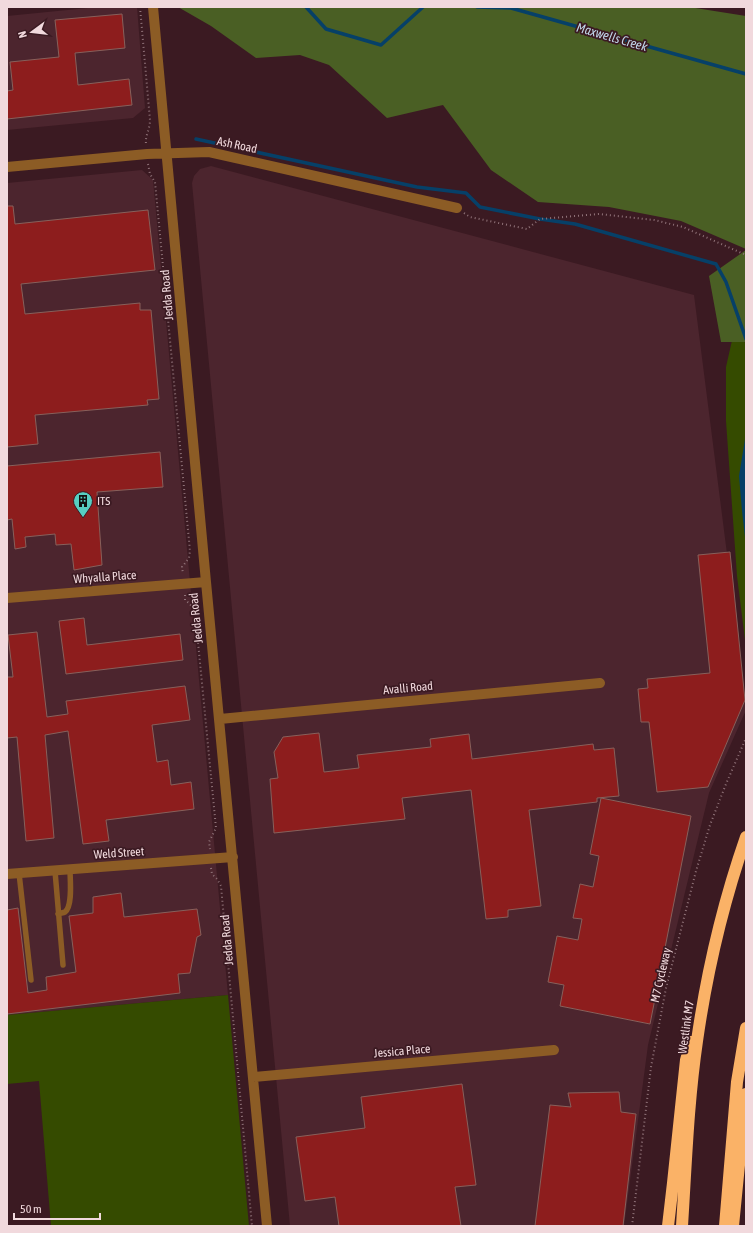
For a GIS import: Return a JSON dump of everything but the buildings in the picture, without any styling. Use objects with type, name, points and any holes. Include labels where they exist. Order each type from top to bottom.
[{"type":"highway","name":"Westlink M7","points":[[682,1226],[691,1096],[697,1041],[706,985],[722,914],[746,837]]},
{"type":"highway","points":[[668,1226],[686,1060],[706,985]]},
{"type":"highway","points":[[724,1226],[738,1082],[746,1028]]},
{"type":"highway","points":[[733,1226],[746,1094]]},
{"type":"street","name":"Jedda Road","points":[[153,7],[267,1226]]},
{"type":"street","name":"Ash Road","points":[[7,167],[167,153],[209,152],[457,208]]},
{"type":"street","name":"Whyalla Place","points":[[7,598],[206,582]]},
{"type":"street","name":"Avalli Road","points":[[220,719],[600,683]]},
{"type":"street","name":"Weld Street","points":[[7,874],[233,857]]},
{"type":"street","name":"Jessica Place","points":[[253,1077],[554,1050]]},
{"type":"lane","points":[[58,914],[65,912],[68,907],[70,899],[70,870]]},
{"type":"lane","points":[[54,871],[62,964]]},
{"type":"lane","points":[[19,874],[31,980]]},
{"type":"path","points":[[140,7],[150,120],[150,128],[145,137]]},
{"type":"path","points":[[148,169],[155,182],[156,189],[190,551],[189,558],[182,567]]},
{"type":"path","points":[[457,208],[470,217],[527,229],[540,219],[599,214],[654,220],[684,227],[746,255]]},
{"type":"path","points":[[185,600],[195,611],[196,619],[216,828],[209,842]]},
{"type":"path","name":"M7 Cycleway","points":[[632,1226],[651,1067],[666,988],[696,871],[710,824],[746,738]]},
{"type":"path","points":[[212,874],[221,886],[252,1226]]},
{"type":"shaded area","points":[[98,7],[137,7],[145,108],[133,118],[7,130],[7,16]]},
{"type":"shaded area","points":[[211,166],[694,295],[746,710],[709,793],[648,1045],[624,1226],[290,1226],[192,183],[194,176],[200,169]]},
{"type":"shaded area","points":[[142,170],[153,180],[228,995],[7,1015],[7,183]]},
{"type":"green space","points":[[178,7],[689,7],[746,16],[746,249],[681,221],[609,207],[538,202],[491,170],[443,105],[387,118],[329,65],[300,55],[256,58],[211,26]]},
{"type":"green space","points":[[746,250],[746,342],[721,342],[709,276]]},
{"type":"green space","points":[[733,336],[746,343],[746,648],[737,576],[726,421],[726,367]]},
{"type":"green space","points":[[228,995],[249,1226],[51,1226],[39,1081],[7,1084],[7,1015]]},
{"type":"water","points":[[746,433],[746,546],[739,476]]},
{"type":"waterway","name":"Maxwells Creek","points":[[306,7],[326,29],[381,45],[423,7]]},
{"type":"waterway","name":"Maxwells Creek","points":[[477,7],[511,8],[746,74]]},
{"type":"waterway","points":[[196,139],[417,187],[466,193],[480,207],[540,219],[575,224],[716,264],[726,282],[746,339]]},
{"type":"place","name":"ITS","points":[[83,518]]}]
